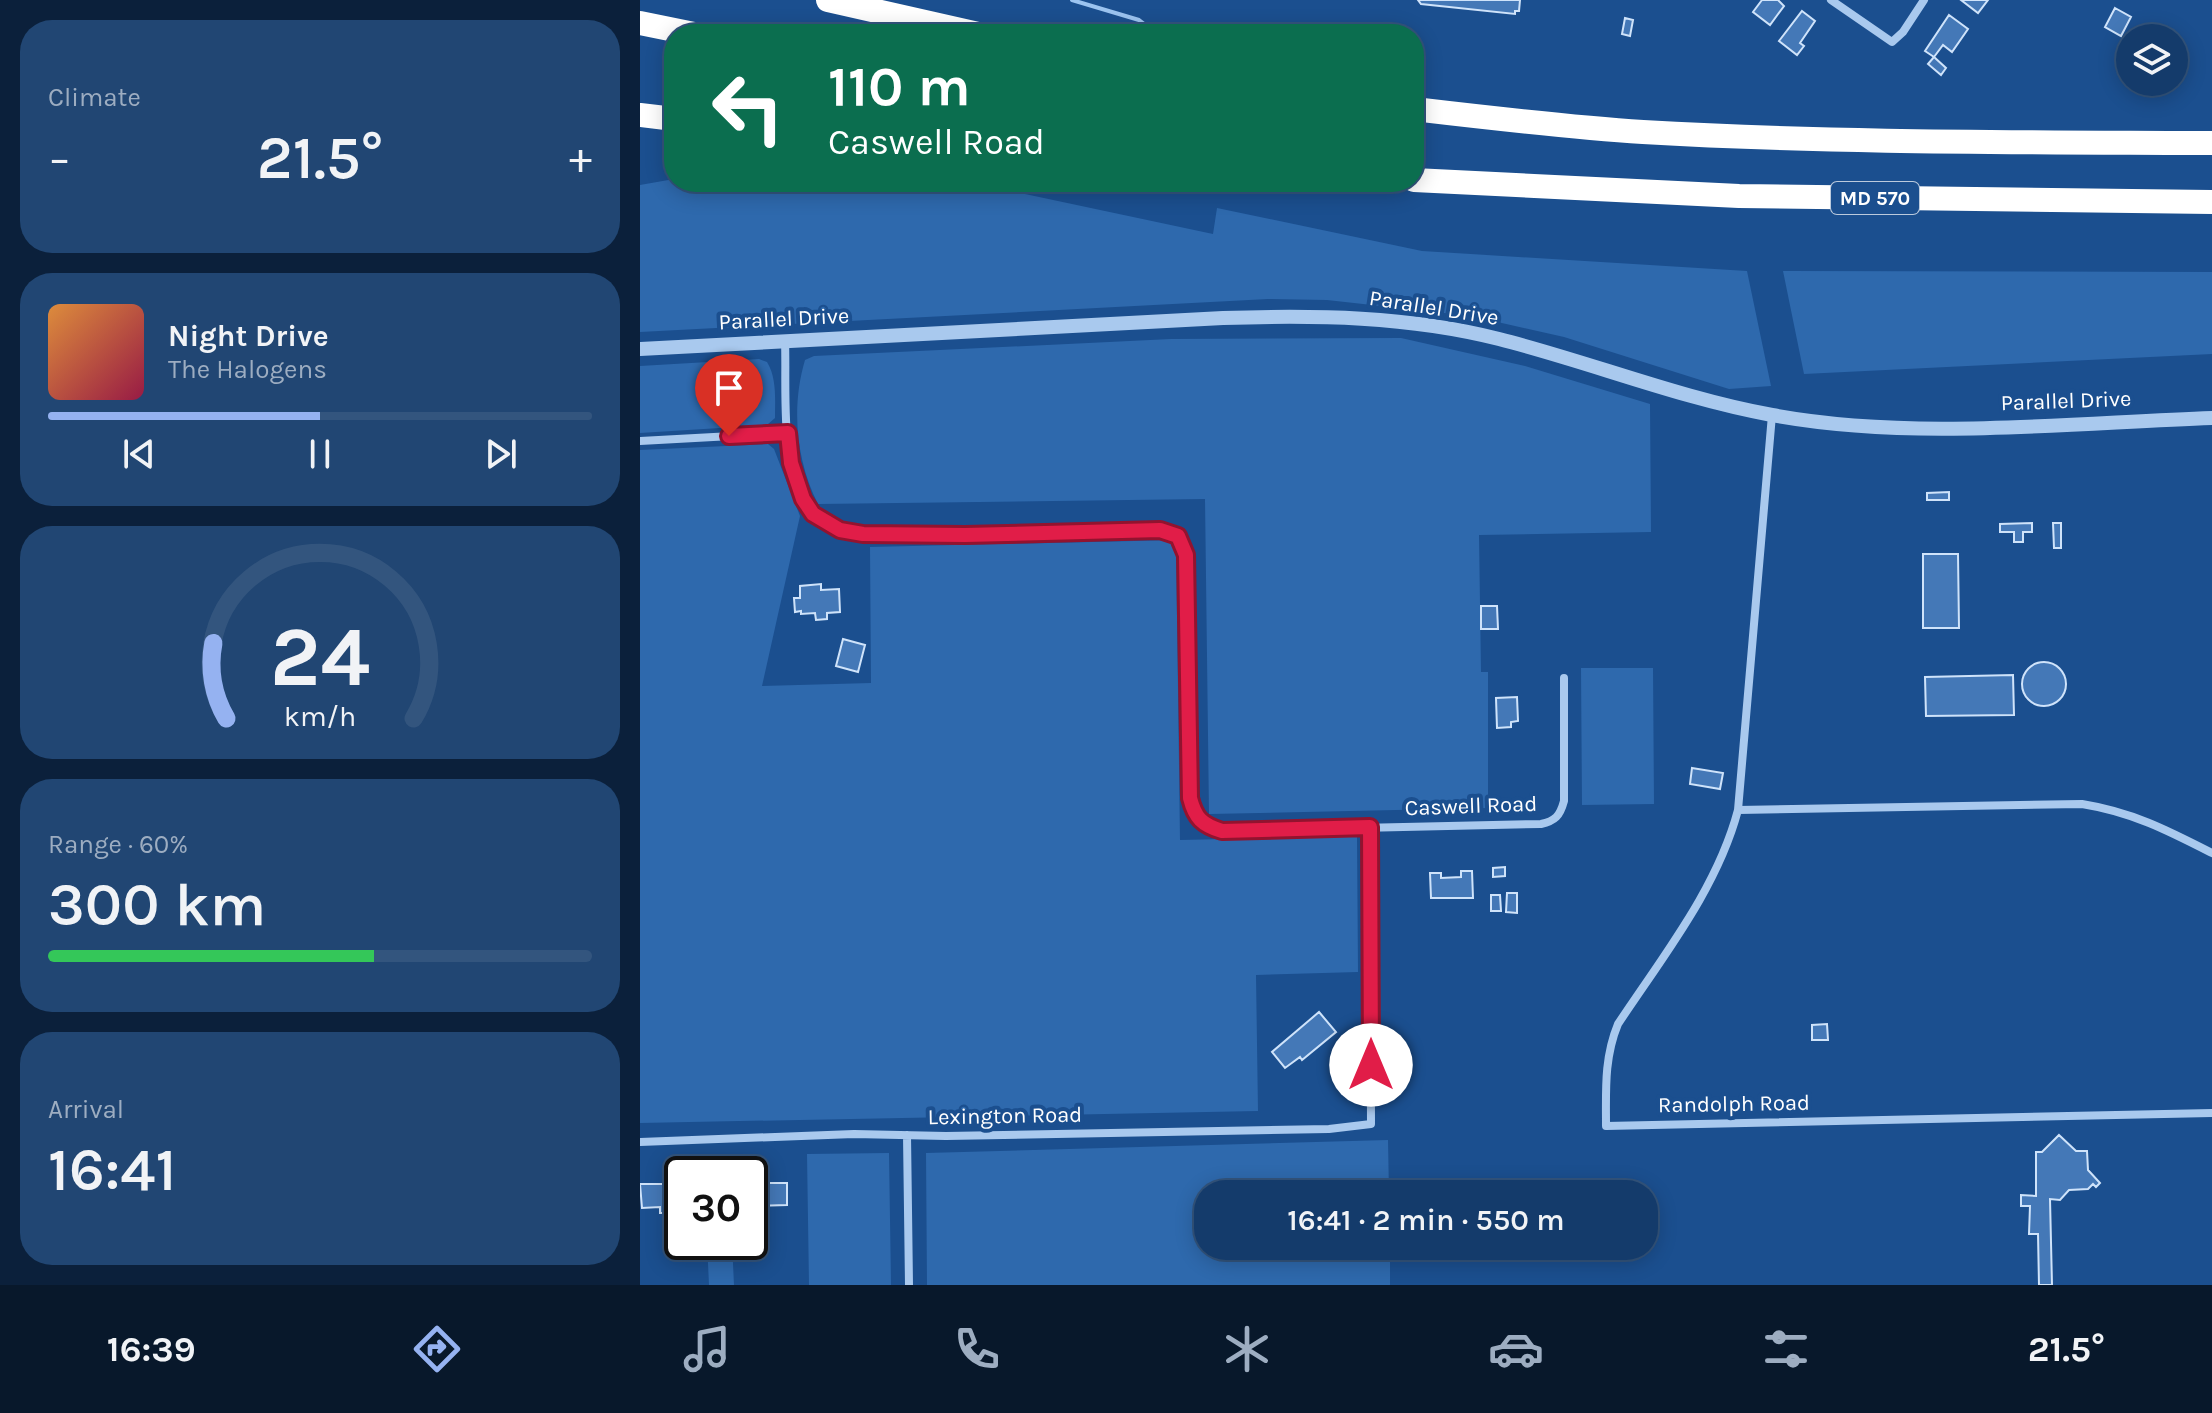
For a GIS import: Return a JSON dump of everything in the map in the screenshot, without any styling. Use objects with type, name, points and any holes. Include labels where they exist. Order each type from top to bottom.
[{"type":"highway","points":[[828,0],[934,24]]},
{"type":"highway","points":[[640,23],[664,28]]},
{"type":"highway","points":[[1424,110],[1538,124],[1732,137],[1859,141],[2212,143]]},
{"type":"highway","points":[[640,115],[664,118]]},
{"type":"highway","points":[[640,124],[664,125]]},
{"type":"highway","name":"MD 570","points":[[1424,170],[1539,185],[1755,196],[2212,202]]},
{"type":"highway","points":[[1424,180],[1539,185]]},
{"type":"street","points":[[1831,0],[1892,42],[1903,32],[1924,0]]},
{"type":"street","name":"Parallel Drive","points":[[640,349],[1294,316],[1422,325],[1498,339],[1718,403],[1772,415],[1834,423],[1927,427],[2212,418]]},
{"type":"street","points":[[640,441],[788,433],[785,341]]},
{"type":"street","name":"Randolph Road","points":[[1772,415],[1738,810],[1729,844],[1715,872],[1618,1024],[1610,1043],[1606,1065],[1606,1126],[2212,1113]]},
{"type":"street","name":"Caswell Road","points":[[788,433],[791,463],[803,499],[813,514],[840,530],[863,534],[965,535],[1160,530],[1178,536],[1186,555],[1190,798],[1198,819],[1208,827],[1222,831],[1541,824],[1557,818],[1564,801],[1564,678]]},
{"type":"street","points":[[1738,810],[2082,804],[2115,809],[2152,822],[2212,853]]},
{"type":"street","name":"Lexington Road","points":[[640,1142],[854,1134],[1329,1129],[1371,1124],[1370,827]]},
{"type":"street","points":[[907,1135],[909,1285]]},
{"type":"shaded area","points":[[664,181],[664,192],[1010,192],[1213,234],[1217,208],[1422,251],[1747,271],[1771,386],[1729,389],[1564,337],[1471,316],[1327,300],[1268,299],[640,332],[640,185]]},
{"type":"shaded area","points":[[1783,271],[2212,272],[2212,354],[1804,374]]},
{"type":"shaded area","points":[[1401,338],[1525,366],[1650,404],[1651,532],[1479,535],[1481,672],[1488,672],[1488,808],[1209,814],[1205,499],[818,504],[801,452],[798,396],[805,360],[814,356],[1171,339]]},
{"type":"shaded area","points":[[759,359],[767,362],[774,382],[775,418],[767,425],[640,433],[640,366]]},
{"type":"shaded area","points":[[768,444],[774,449],[800,516],[762,686],[871,683],[870,547],[1176,540],[1180,840],[1357,836],[1358,972],[1256,975],[1258,1111],[640,1123],[640,450]]},
{"type":"shaded area","points":[[1581,668],[1653,668],[1654,804],[1582,805]]},
{"type":"shaded area","points":[[1388,1140],[1389,1180],[1194,1180],[1194,1260],[1390,1260],[1390,1285],[927,1285],[926,1153]]},
{"type":"shaded area","points":[[889,1153],[891,1285],[809,1285],[807,1154]]},
{"type":"shaded area","points":[[708,1260],[733,1260],[734,1285],[709,1285]]},
{"type":"building","points":[[1418,0],[1520,0],[1519,11],[1515,14],[1421,4]]},
{"type":"building","points":[[1762,0],[1778,0],[1784,6],[1770,25],[1753,12]]},
{"type":"building","points":[[1961,0],[1988,0],[1978,13]]},
{"type":"building","points":[[2115,8],[2131,17],[2127,24],[2116,24],[2116,33],[2105,27]]},
{"type":"building","points":[[1802,11],[1815,21],[1800,43],[1804,46],[1797,55],[1779,41]]},
{"type":"building","points":[[1949,15],[1968,29],[1952,52],[1943,45],[1934,57],[1925,51]]},
{"type":"building","points":[[1625,18],[1633,20],[1630,36],[1622,34]]},
{"type":"building","points":[[1934,57],[1946,68],[1941,75],[1928,64]]},
{"type":"building","points":[[1949,492],[1949,500],[1927,500],[1927,493]]},
{"type":"building","points":[[2032,523],[2032,532],[2023,532],[2023,542],[2014,542],[2014,532],[2000,532],[2000,524]]},
{"type":"building","points":[[2053,523],[2061,523],[2061,548],[2054,548]]},
{"type":"building","points":[[1923,554],[1958,554],[1959,628],[1923,628]]},
{"type":"building","points":[[821,584],[821,590],[839,589],[840,612],[827,613],[827,619],[816,620],[815,613],[795,612],[794,598],[800,598],[800,586]]},
{"type":"building","points":[[1481,606],[1497,606],[1498,629],[1481,629]]},
{"type":"building","points":[[843,639],[865,645],[858,672],[836,666]]},
{"type":"building","points":[[2044,662],[2059,669],[2066,684],[2059,699],[2044,706],[2029,699],[2022,684],[2029,669]]},
{"type":"building","points":[[2013,675],[2014,715],[1926,716],[1925,677]]},
{"type":"building","points":[[1517,697],[1518,721],[1511,722],[1511,727],[1497,728],[1496,698]]},
{"type":"building","points":[[1692,768],[1723,773],[1720,789],[1690,784]]},
{"type":"building","points":[[1505,867],[1505,876],[1493,877],[1493,868]]},
{"type":"building","points":[[1461,871],[1472,871],[1473,898],[1431,898],[1430,873],[1441,873],[1441,878],[1461,877]]},
{"type":"building","points":[[1507,893],[1517,893],[1517,913],[1506,912]]},
{"type":"building","points":[[1491,895],[1500,895],[1501,911],[1491,911]]},
{"type":"building","points":[[1319,1012],[1336,1032],[1302,1060],[1300,1057],[1285,1068],[1272,1052]]},
{"type":"building","points":[[1827,1024],[1828,1040],[1812,1040],[1812,1025]]},
{"type":"building","points":[[2059,1135],[2076,1151],[2087,1151],[2088,1170],[2100,1183],[2088,1189],[2069,1190],[2060,1200],[2050,1199],[2052,1285],[2039,1285],[2038,1234],[2029,1234],[2030,1206],[2021,1206],[2021,1195],[2036,1196],[2036,1152],[2042,1152]]},
{"type":"building","points":[[768,1183],[787,1183],[787,1205],[768,1206]]},
{"type":"building","points":[[640,1184],[664,1184],[664,1213],[660,1213],[660,1207],[642,1208]]},
{"type":"waterway","points":[[1072,0],[1144,24]]},
{"type":"route","points":[[729,436],[788,433],[791,463],[803,499],[813,514],[840,530],[863,534],[965,535],[1160,530],[1178,536],[1186,555],[1190,798],[1198,819],[1208,827],[1222,831],[1370,827],[1371,1065]]}]
